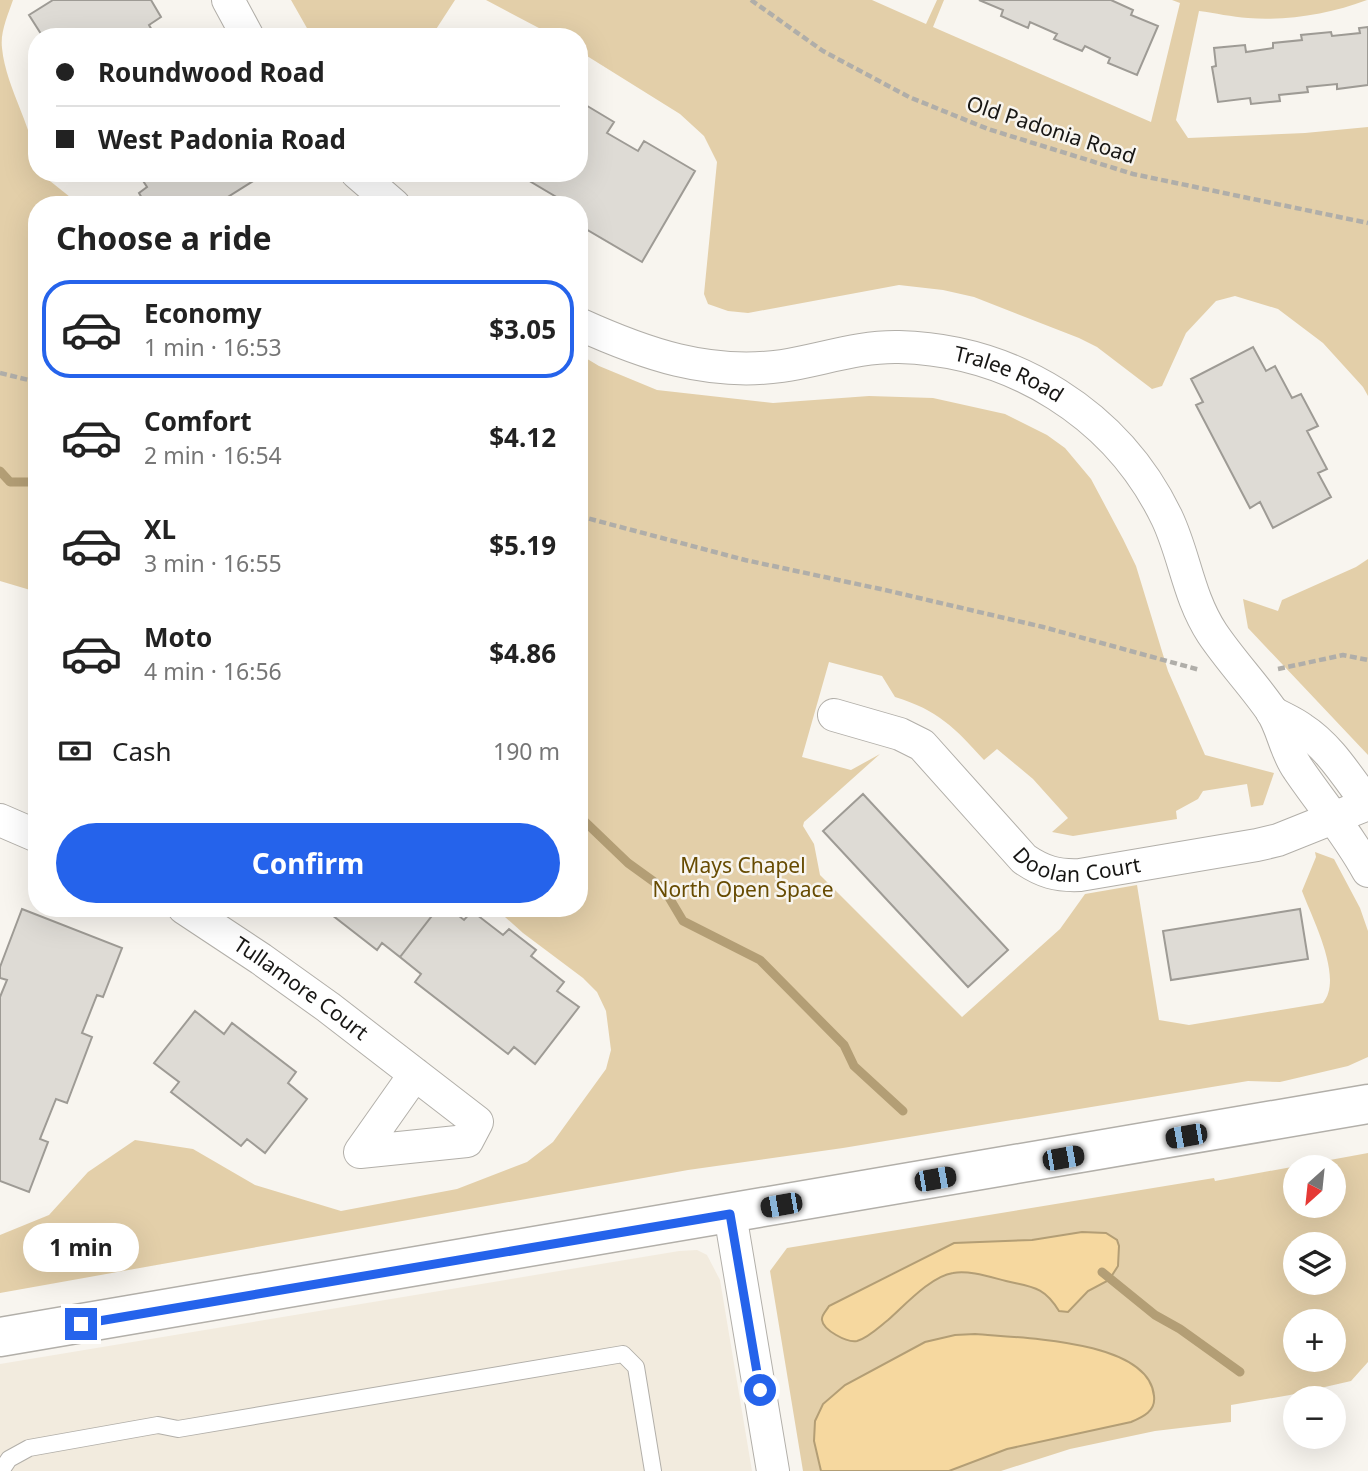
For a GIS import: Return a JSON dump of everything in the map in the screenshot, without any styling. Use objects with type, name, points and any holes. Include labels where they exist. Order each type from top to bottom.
[{"type":"main road","points":[[0,1337],[1368,1104]]},
{"type":"street","points":[[228,0],[243,28]]},
{"type":"street","points":[[367,182],[384,196]]},
{"type":"street","name":"Tralee Road","points":[[588,328],[653,355],[694,365],[741,369],[768,367],[843,352],[896,347],[934,349],[1005,367],[1052,390],[1087,415],[1117,444],[1148,485],[1167,519],[1192,595],[1211,632],[1272,712],[1296,766],[1368,871]]},
{"type":"street","name":"Tralee Road","points":[[1272,712],[1318,741],[1368,804]]},
{"type":"street","name":"Doolan Court","points":[[834,715],[900,734],[922,745],[1024,859],[1040,870],[1059,876],[1080,876],[1256,845],[1368,804]]},
{"type":"street","points":[[0,820],[28,832]]},
{"type":"street","name":"Tullamore Court","points":[[198,917],[261,959],[415,1074]]},
{"type":"street","points":[[730,1214],[774,1471]]},
{"type":"lane","points":[[1,1471],[9,1459],[29,1448],[76,1438],[158,1425],[178,1429],[624,1354],[636,1367],[653,1471]]},
{"type":"path","name":"Old Padonia Road","points":[[751,0],[823,51],[909,97],[988,129],[1133,174],[1368,223]]},
{"type":"path","points":[[0,373],[28,380]]},
{"type":"path","points":[[588,518],[745,560],[1044,627],[1201,670],[1243,677],[1343,655],[1368,660]]},
{"type":"shaded area","points":[[1082,1232],[1106,1233],[1117,1240],[1118,1266],[1109,1280],[1088,1291],[1068,1312],[1059,1311],[1042,1292],[1030,1287],[979,1274],[959,1272],[945,1275],[927,1285],[877,1329],[857,1341],[836,1335],[823,1324],[823,1314],[829,1306],[954,1243],[1032,1240]]},
{"type":"shaded area","points":[[697,1250],[707,1255],[720,1280],[752,1471],[0,1471],[0,1364]]},
{"type":"shaded area","points":[[955,1335],[1049,1340],[1107,1352],[1130,1363],[1147,1377],[1154,1396],[1153,1406],[1144,1416],[1131,1422],[1007,1449],[949,1471],[821,1471],[814,1441],[815,1421],[823,1404],[845,1385],[925,1342]]},
{"type":"green space","points":[[0,0],[13,0],[3,30],[2,48],[9,80],[28,130],[28,182],[51,182],[69,196],[28,196],[28,589],[0,581]]},
{"type":"green space","points":[[291,0],[455,0],[437,28],[307,28]]},
{"type":"green space","points":[[486,0],[872,0],[926,24],[937,0],[944,0],[933,27],[1151,122],[1180,3],[1172,0],[1367,0],[1324,13],[1263,19],[1199,11],[1176,120],[1188,138],[1305,133],[1368,127],[1368,396],[1323,343],[1278,309],[1235,296],[1216,301],[1186,333],[1162,386],[1152,389],[1097,347],[1079,338],[974,297],[943,290],[899,285],[748,313],[728,311],[708,304],[704,294],[717,162],[704,136],[680,114],[588,57],[588,28],[539,28]]},
{"type":"green space","name":"Mays Chapel North Open Space","points":[[588,359],[657,390],[773,403],[869,396],[933,398],[1005,414],[1047,435],[1065,448],[1091,479],[1136,566],[1168,671],[1205,755],[1274,773],[1263,805],[1251,807],[1247,784],[1203,791],[1198,799],[1176,811],[1177,819],[1073,836],[1052,832],[1068,818],[1033,779],[997,749],[984,760],[945,721],[923,708],[895,697],[882,676],[829,662],[802,757],[851,770],[880,754],[804,822],[803,826],[814,844],[820,875],[962,1017],[1060,929],[1085,894],[1137,885],[1159,1020],[1189,1025],[1323,1003],[1329,992],[1328,964],[1319,932],[1302,891],[1316,857],[1315,852],[1334,859],[1360,908],[1368,931],[1368,1057],[1348,1066],[1280,1082],[1248,1081],[843,1148],[688,1170],[0,1293],[0,1235],[49,1215],[88,1172],[135,1140],[193,1149],[255,1185],[341,1211],[457,1189],[527,1162],[553,1142],[606,1069],[611,1050],[606,1011],[597,992],[583,978],[505,917],[588,917]]},
{"type":"green space","points":[[1368,559],[1368,755],[1248,628],[1243,599],[1278,611],[1282,600]]},
{"type":"green space","points":[[1368,1153],[1368,1362],[1351,1381],[1329,1386],[1283,1386],[1283,1396],[1231,1405],[1231,1422],[1155,1431],[1070,1449],[1001,1471],[803,1471],[770,1271],[787,1248],[1214,1178],[1215,1181],[1283,1169],[1283,1218],[1346,1218],[1346,1157]]},
{"type":"building","points":[[53,0],[151,0],[161,17],[149,25],[151,28],[37,28],[29,15]]},
{"type":"building","points":[[979,0],[1111,0],[1133,10],[1131,15],[1158,26],[1137,75],[1108,63],[1110,58],[1085,46],[1082,51],[1054,39],[1057,34],[1030,22],[1028,28],[1001,16],[1003,10]]},
{"type":"building","points":[[1368,27],[1368,85],[1337,89],[1337,84],[1307,87],[1308,92],[1279,95],[1280,101],[1251,104],[1250,98],[1218,102],[1212,67],[1216,66],[1214,48],[1245,45],[1246,52],[1273,48],[1273,43],[1302,40],[1301,35],[1360,33],[1359,28]]},
{"type":"building","points":[[588,106],[614,122],[607,133],[638,151],[644,141],[695,171],[642,262],[588,230],[588,196],[555,196],[531,182],[588,182]]},
{"type":"building","points":[[144,182],[252,182],[229,196],[141,196],[139,193],[147,187]]},
{"type":"building","points":[[1253,347],[1266,371],[1275,366],[1292,398],[1301,394],[1318,426],[1307,431],[1327,469],[1318,473],[1331,497],[1273,528],[1260,502],[1250,508],[1196,405],[1203,402],[1191,379]]},
{"type":"building","points":[[863,794],[1008,950],[968,987],[823,831]]},
{"type":"building","points":[[22,909],[28,911],[28,917],[43,917],[122,948],[103,997],[97,995],[82,1033],[92,1037],[67,1103],[56,1099],[40,1139],[48,1142],[29,1192],[0,1181],[0,997],[7,980],[0,978],[0,967]]},
{"type":"building","points":[[1300,909],[1308,959],[1171,980],[1163,931]]},
{"type":"building","points":[[335,917],[431,917],[400,957],[382,943],[377,950]]},
{"type":"building","points":[[431,917],[460,917],[464,920],[467,917],[480,917],[503,935],[509,929],[536,950],[531,956],[564,982],[557,991],[579,1007],[535,1064],[514,1047],[508,1054],[415,982],[421,974],[400,957]]},
{"type":"building","points":[[195,1011],[224,1034],[232,1023],[296,1072],[288,1083],[307,1099],[265,1153],[247,1139],[241,1146],[171,1092],[179,1082],[154,1063]]},
{"type":"waterway","points":[[0,471],[10,482],[28,482]]},
{"type":"waterway","points":[[588,825],[628,863],[664,889],[683,921],[760,960],[844,1045],[854,1066],[903,1111]]},
{"type":"waterway","points":[[1102,1272],[1155,1315],[1180,1329],[1240,1372]]},
{"type":"route","points":[[81,1324],[730,1214],[760,1390]]}]
